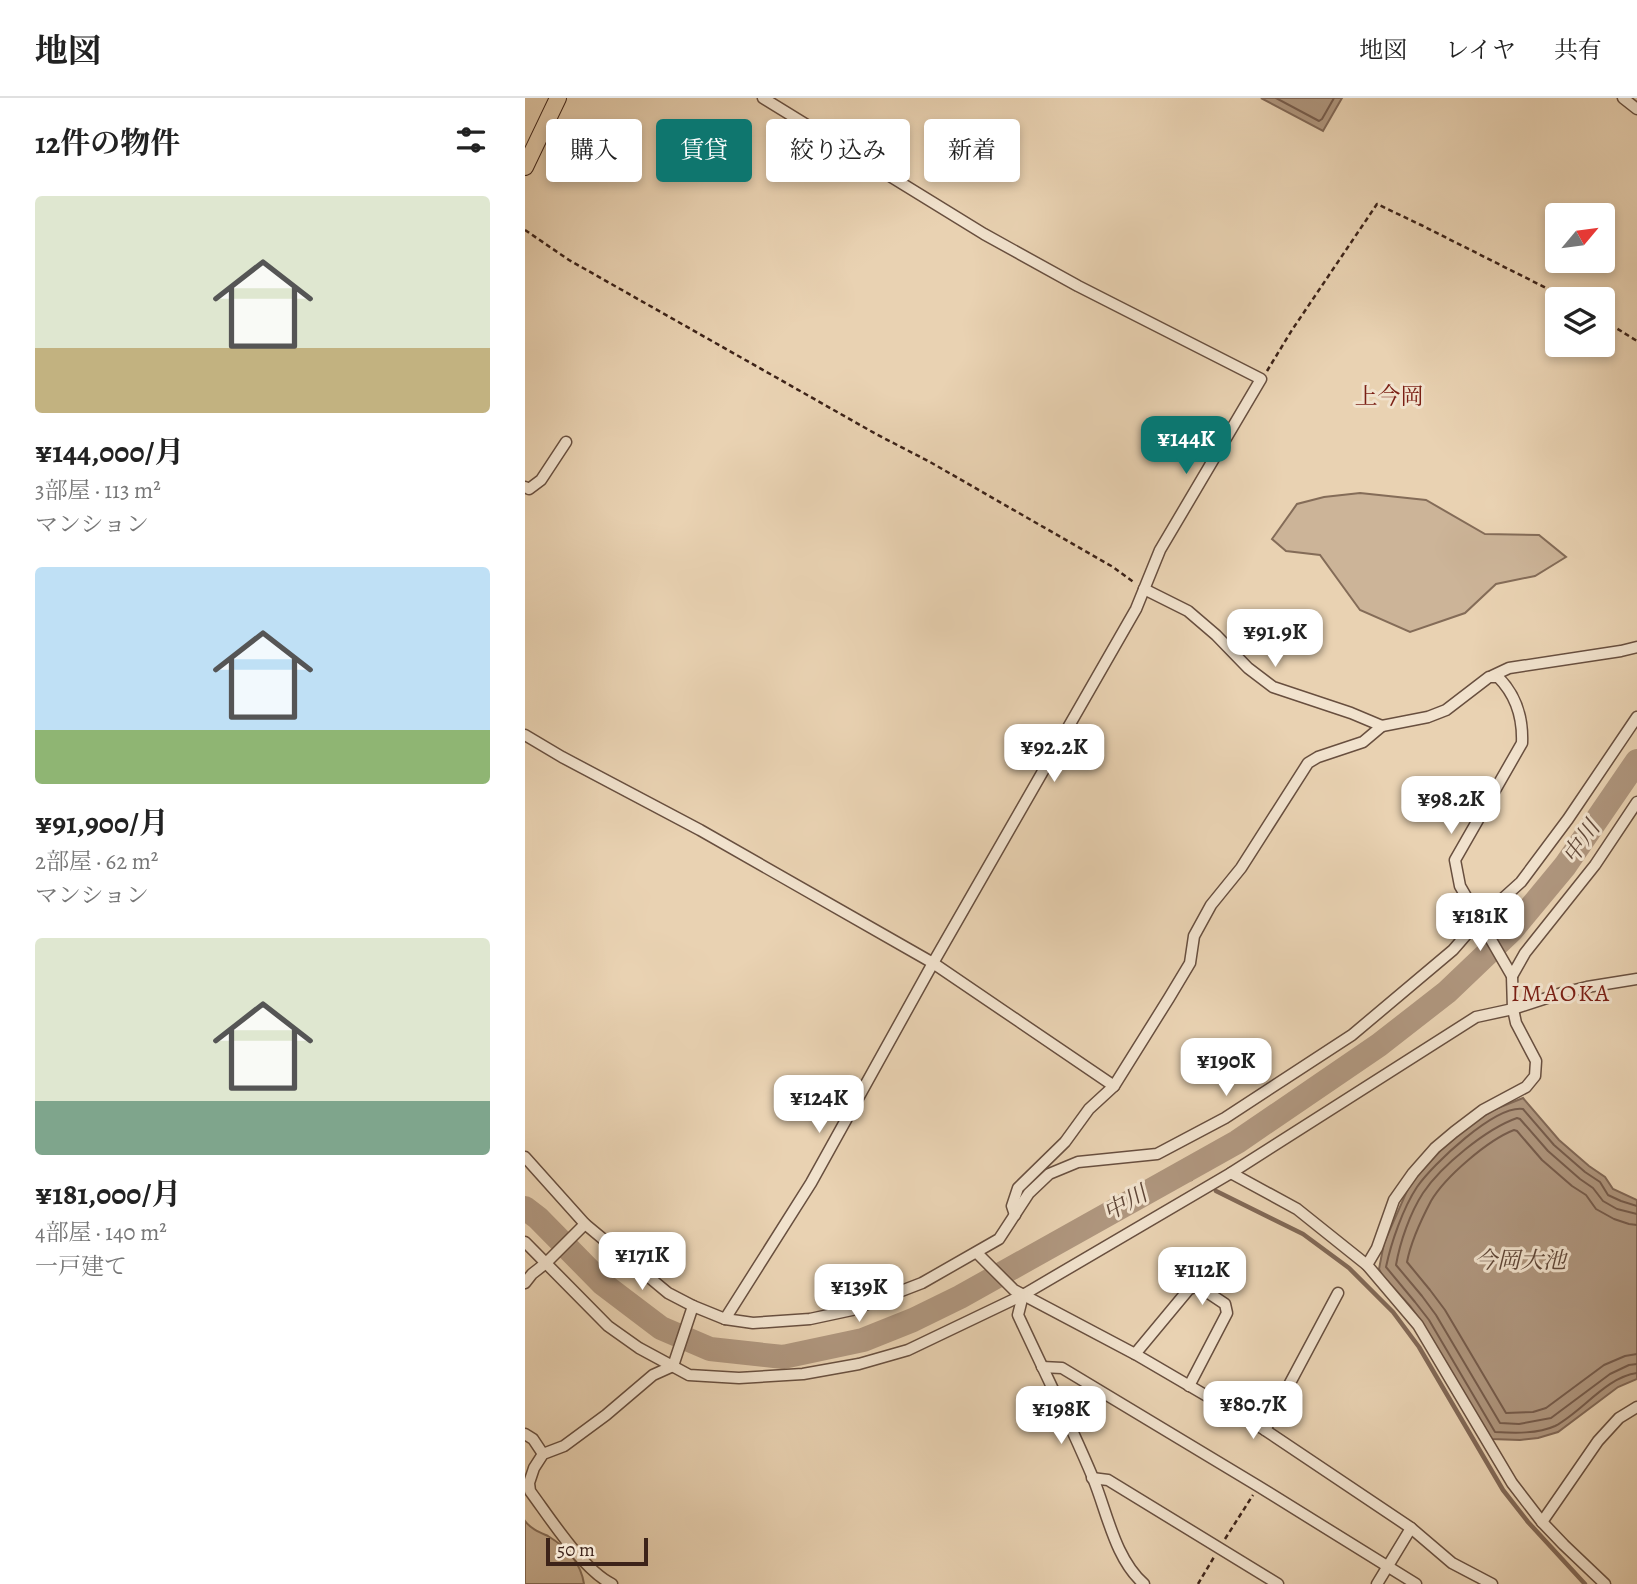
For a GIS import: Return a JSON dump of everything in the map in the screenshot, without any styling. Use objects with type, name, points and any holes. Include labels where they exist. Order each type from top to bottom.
[{"type":"main road","points":[[525,167],[558,98]]},
{"type":"street","points":[[725,1319],[811,1182],[1136,609],[1160,550],[1261,379],[1078,286],[984,234],[763,98]]},
{"type":"street","points":[[1623,98],[1637,109]]},
{"type":"street","points":[[525,487],[529,489],[541,480],[566,442]]},
{"type":"street","points":[[1144,589],[1188,611],[1248,668],[1273,687],[1382,726]]},
{"type":"street","points":[[1015,1215],[1012,1206],[1018,1188],[1065,1142],[1089,1110],[1114,1086],[1190,963],[1194,936],[1211,905],[1241,868],[1308,764],[1318,757],[1363,742],[1382,726],[1428,717],[1446,710],[1489,677],[1509,668],[1637,647]]},
{"type":"street","points":[[1367,1265],[1377,1248],[1395,1200],[1413,1173],[1454,1132],[1483,1110],[1526,1087],[1535,1076],[1536,1061],[1516,1023],[1510,974],[1460,886],[1455,860],[1522,743],[1523,727],[1509,688],[1498,677],[1489,677]]},
{"type":"street","points":[[525,1157],[585,1224],[668,1293],[725,1319],[753,1323],[810,1319],[852,1310],[922,1283],[980,1256],[999,1239],[1029,1193],[1049,1174],[1078,1162],[1157,1154],[1225,1118],[1352,1035],[1454,950],[1479,920],[1521,882],[1568,819],[1637,717]]},
{"type":"street","points":[[525,735],[700,830],[933,963],[1114,1086]]},
{"type":"street","points":[[1510,974],[1595,865],[1637,803]]},
{"type":"street","points":[[525,1242],[608,1326],[639,1348],[689,1375],[739,1378],[803,1374],[859,1364],[908,1350],[1019,1293],[1231,1173],[1476,1017],[1513,1009],[1587,986],[1637,979]]},
{"type":"street","points":[[1231,1173],[1297,1209],[1367,1265],[1418,1325],[1512,1483],[1542,1522],[1605,1584]]},
{"type":"street","points":[[525,1283],[531,1274],[546,1263],[585,1224]]},
{"type":"street","points":[[980,1256],[1019,1293],[1135,1354],[1265,1430],[1411,1528],[1452,1563],[1492,1584]]},
{"type":"street","points":[[1135,1354],[1189,1289],[1198,1286],[1225,1304],[1227,1313],[1189,1386]]},
{"type":"street","points":[[1019,1293],[1018,1315],[1092,1478],[1123,1559],[1144,1584]]},
{"type":"street","points":[[1265,1430],[1338,1293]]},
{"type":"street","points":[[612,1584],[587,1563],[530,1491],[529,1483],[543,1454],[564,1446],[653,1375],[673,1366],[693,1306]]},
{"type":"street","points":[[1042,1367],[1062,1367],[1416,1584]]},
{"type":"street","points":[[1542,1522],[1598,1441],[1619,1418],[1637,1407]]},
{"type":"street","points":[[525,1434],[533,1439],[543,1454]]},
{"type":"street","points":[[1092,1478],[1108,1480],[1278,1584]]},
{"type":"street","points":[[1377,1584],[1411,1528]]},
{"type":"path","points":[[1261,379],[1377,204],[1545,287]]},
{"type":"path","points":[[525,230],[569,260],[930,462],[1113,567],[1144,589]]},
{"type":"path","points":[[1615,327],[1637,341]]},
{"type":"path","points":[[1198,1584],[1258,1486]]},
{"type":"shaded area","points":[[1360,493],[1426,500],[1485,534],[1539,535],[1566,557],[1535,576],[1496,584],[1465,613],[1410,632],[1360,610],[1320,555],[1286,551],[1272,539],[1297,504],[1324,497]]},
{"type":"shaded area","points":[[525,1521],[567,1550],[580,1569],[584,1584],[525,1584]]},
{"type":"water","points":[[1261,98],[1342,98],[1323,131]]},
{"type":"water","name":"今岡大池","points":[[1523,1098],[1559,1140],[1605,1177],[1613,1189],[1637,1200],[1637,1379],[1618,1387],[1558,1432],[1520,1440],[1491,1439],[1423,1324],[1379,1269],[1384,1243],[1410,1184],[1440,1151],[1475,1121]]},
{"type":"waterway","name":"中川","points":[[525,1208],[603,1284],[661,1328],[710,1349],[783,1357],[863,1340],[913,1320],[960,1297],[1237,1142],[1379,1045],[1447,992],[1512,930],[1565,866],[1637,761]]},
{"type":"waterway","points":[[1180,1174],[1191,1179]]},
{"type":"waterway","points":[[1216,1191],[1303,1234],[1349,1268],[1393,1312],[1419,1347],[1503,1490],[1528,1522],[1585,1584]]},
{"type":"district","name":"上今岡","points":[[1389,396]]},
{"type":"district","name":"IMAOKA","points":[[1561,993]]}]
